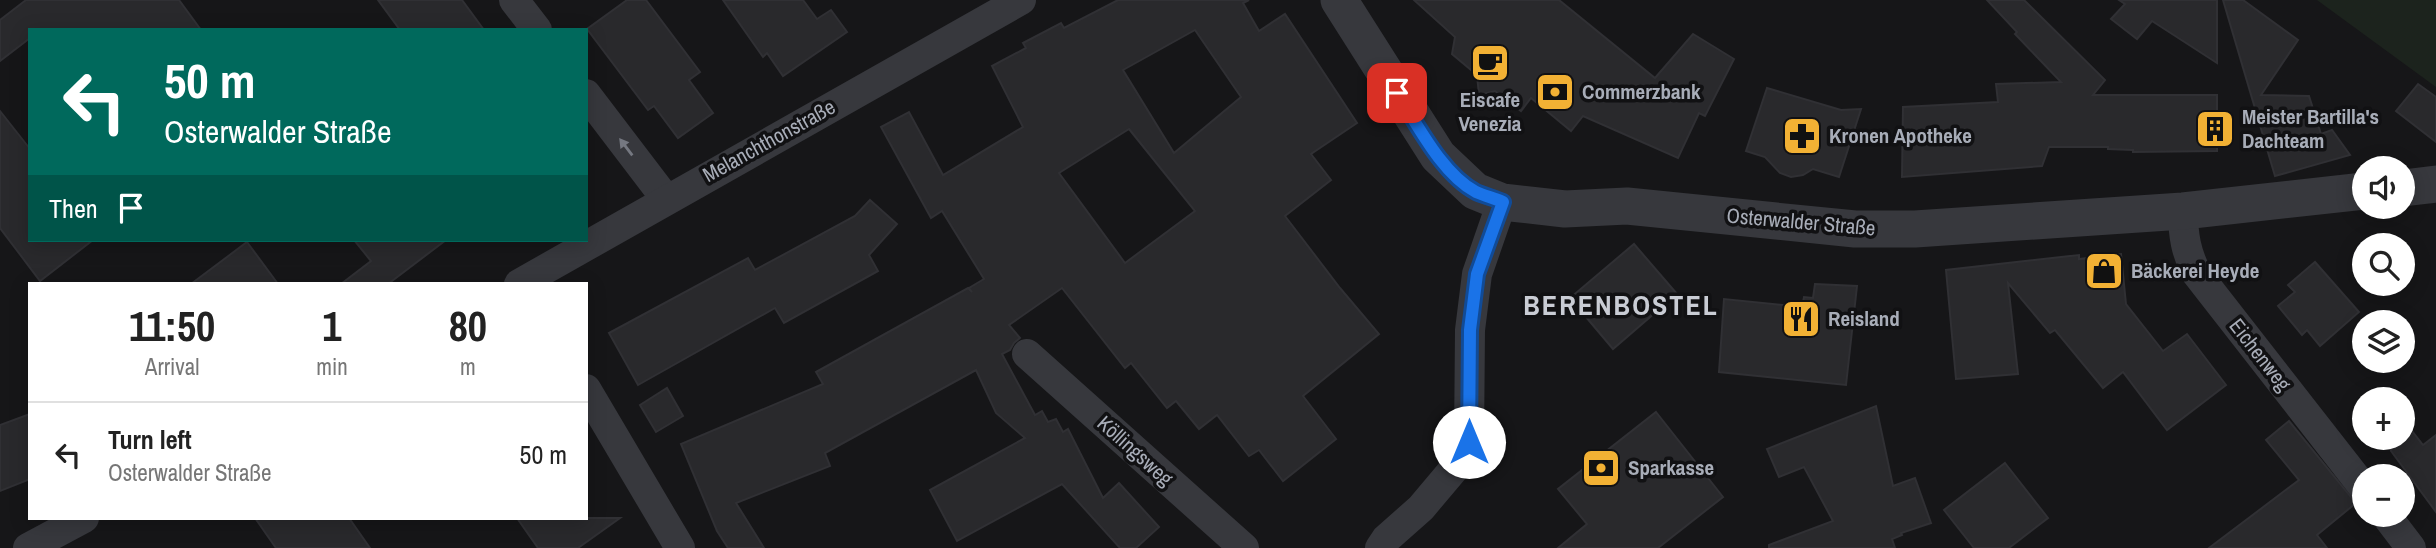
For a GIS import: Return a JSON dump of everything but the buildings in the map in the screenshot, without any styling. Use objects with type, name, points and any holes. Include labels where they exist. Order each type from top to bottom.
[{"type":"street","points":[[514,0],[535,28]]},
{"type":"street","name":"Melanchthonstraße","points":[[523,282],[1021,0]]},
{"type":"street","name":"Osterwalder Straße","points":[[1339,0],[1438,156],[1475,191],[1503,202],[1565,209],[1627,206],[1855,229],[1915,229],[2183,211],[2352,192]]},
{"type":"street","points":[[588,97],[666,199]]},
{"type":"street","points":[[2415,187],[2436,184]]},
{"type":"street","points":[[1380,548],[1386,539],[1421,508],[1453,470],[1469,442],[1470,330],[1477,274],[1503,202]]},
{"type":"street","name":"Eichenweg","points":[[2183,211],[2187,255],[2197,274],[2352,473]]},
{"type":"street","name":"Köllingsweg","points":[[1027,354],[1244,548]]},
{"type":"street","points":[[588,393],[680,548]]},
{"type":"street","points":[[28,548],[80,520]]},
{"type":"street","points":[[2395,527],[2411,548]]},
{"type":"shaded area","points":[[2317,0],[2436,0],[2436,87]]},
{"type":"place","name":"Eiscafe Venezia","points":[[1490,63]]},
{"type":"place","name":"Commerzbank","points":[[1555,92]]},
{"type":"place","name":"Meister Bartilla's Dachteam","points":[[2215,129]]},
{"type":"place","name":"Kronen Apotheke","points":[[1802,136]]},
{"type":"place","name":"Bäckerei Heyde","points":[[2104,271]]},
{"type":"place","name":"Reisland","points":[[1801,319]]},
{"type":"place","name":"Sparkasse","points":[[1601,468]]},
{"type":"district","name":"BERENBOSTEL","points":[[1621,305]]},
{"type":"route","points":[[1397,93],[1438,156],[1456,175],[1475,191],[1503,202],[1477,274],[1470,330],[1469,442]]}]
